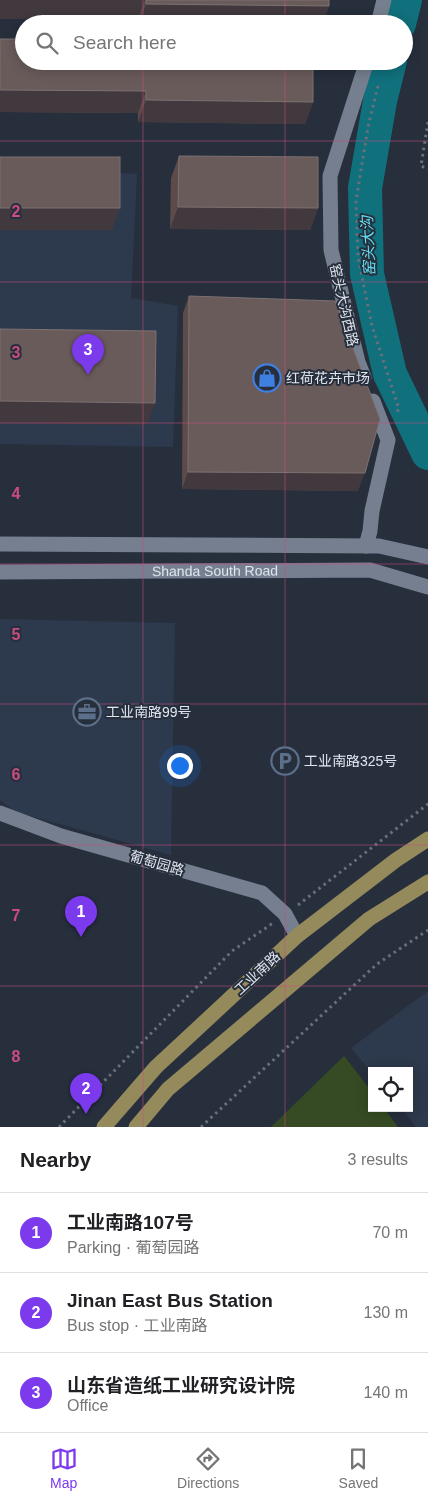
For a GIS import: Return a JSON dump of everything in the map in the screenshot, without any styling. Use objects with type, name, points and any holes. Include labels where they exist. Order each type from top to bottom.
[{"type":"main road","name":"工业南路","points":[[104,1127],[156,1068],[297,936],[396,860],[428,839]]},
{"type":"main road","points":[[136,1127],[168,1089],[362,926],[428,882]]},
{"type":"street","points":[[380,15],[384,0]]},
{"type":"street","name":"窑头大沟西路","points":[[364,70],[330,176],[331,250],[358,362],[388,440],[366,546]]},
{"type":"street","name":"Shanda South Road","points":[[0,544],[380,546],[428,557]]},
{"type":"street","name":"Shanda South Road","points":[[0,572],[370,570],[428,587]]},
{"type":"street","name":"葡萄园路","points":[[0,814],[61,836],[262,893],[286,914],[297,936]]},
{"type":"path","points":[[380,80],[368,126],[356,201],[358,258],[368,309],[399,408],[385,433]]},
{"type":"path","points":[[428,122],[421,166],[428,169]]},
{"type":"path","points":[[59,1127],[232,951],[286,914],[428,804]]},
{"type":"path","points":[[201,1127],[377,964],[428,930]]},
{"type":"shaded area","points":[[0,166],[137,174],[131,298],[178,306],[173,447],[0,444]]},
{"type":"shaded area","name":"工业南路99号","points":[[0,619],[175,623],[171,855],[16,812],[0,800]]},
{"type":"shaded area","points":[[428,991],[428,1127],[416,1127],[404,1112],[413,1112],[413,1067],[368,1068],[351,1048]]},
{"type":"green space","points":[[344,1056],[368,1087],[368,1112],[387,1112],[398,1127],[271,1127]]},
{"type":"building","points":[[146,0],[329,0],[329,6],[146,4]]},
{"type":"building","points":[[0,39],[15,39],[15,70],[313,70],[313,102],[146,100],[146,91],[0,90]]},
{"type":"building","points":[[179,156],[318,157],[318,208],[178,207]]},
{"type":"building","points":[[0,157],[120,157],[120,208],[0,208]]},
{"type":"building","name":"红荷花卉市场","points":[[189,296],[335,301],[380,419],[365,473],[188,472]]},
{"type":"building","points":[[0,329],[156,331],[155,403],[0,401]]},
{"type":"waterway","name":"窑头大沟","points":[[401,15],[405,0]]},
{"type":"waterway","name":"窑头大沟","points":[[388,70],[380,101],[365,188],[367,274],[390,374],[428,453]]},
{"type":"place","name":"山东省造纸工业研究设计院","points":[[88,375]]},
{"type":"place","name":"红荷花卉市场","points":[[267,378]]},
{"type":"place","name":"工业南路99号","points":[[87,712]]},
{"type":"place","name":"工业南路325号","points":[[285,761]]},
{"type":"place","name":"工业南路107号","points":[[81,937]]},
{"type":"place","name":"Jinan East Bus Station","points":[[86,1114]]}]
